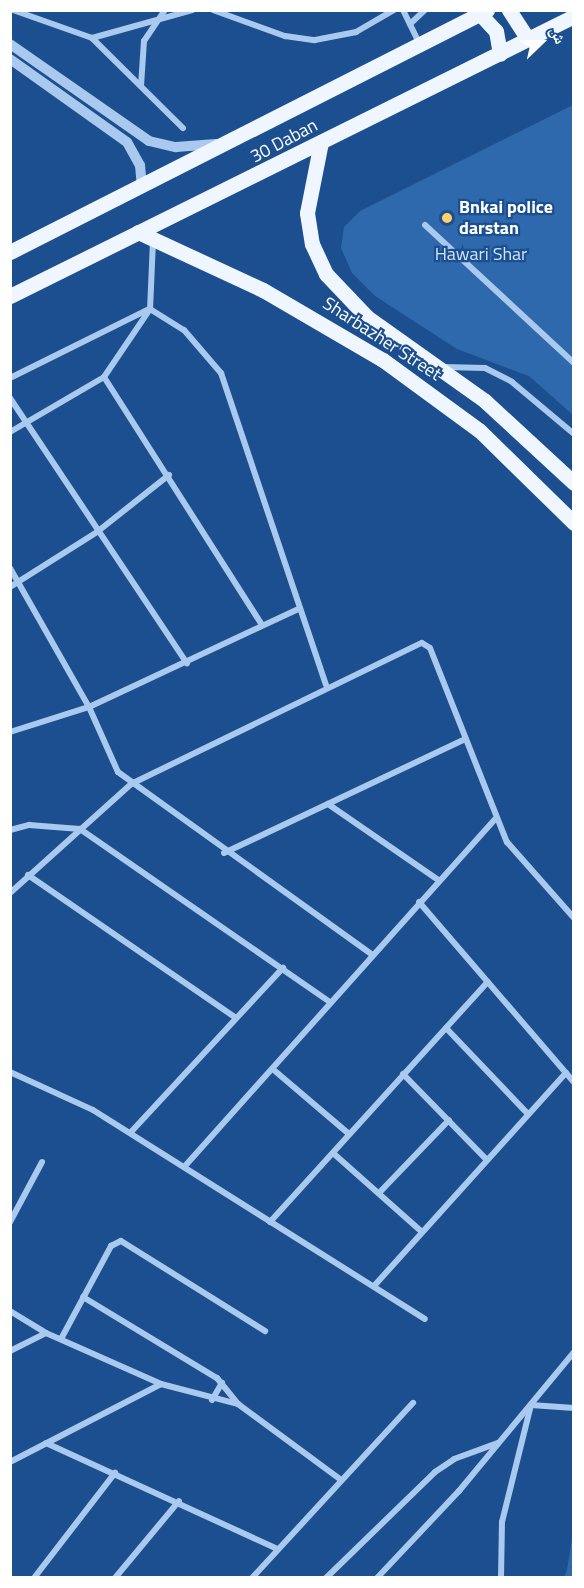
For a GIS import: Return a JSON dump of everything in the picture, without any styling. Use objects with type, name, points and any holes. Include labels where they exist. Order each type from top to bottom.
[{"type":"main road","points":[[509,10],[528,39]]},
{"type":"main road","points":[[484,12],[496,31],[500,54]]},
{"type":"main road","name":"30 Daban","points":[[10,252],[232,142],[484,12]]},
{"type":"main road","name":"30 Daban","points":[[10,296],[138,232],[235,189],[321,142],[573,16]]},
{"type":"main road","name":"Sharbazher Street","points":[[321,142],[307,194],[308,229],[318,259],[350,302],[511,423],[573,483]]},
{"type":"main road","name":"Sharbazher Street","points":[[138,232],[263,290],[383,360],[480,431],[573,523]]},
{"type":"street","points":[[13,10],[92,38],[183,128]]},
{"type":"street","points":[[141,87],[144,41],[162,20],[165,10]]},
{"type":"street","points":[[92,38],[192,10]]},
{"type":"street","points":[[213,10],[285,36],[315,40],[356,32],[394,10]]},
{"type":"street","points":[[403,10],[420,45]]},
{"type":"street","points":[[410,24],[425,10]]},
{"type":"street","points":[[10,44],[148,141],[190,148],[232,142]]},
{"type":"street","points":[[10,58],[127,142],[140,165],[142,186]]},
{"type":"street","points":[[425,225],[573,363]]},
{"type":"street","points":[[10,432],[104,377],[150,309],[153,238]]},
{"type":"street","points":[[10,378],[150,309]]},
{"type":"street","points":[[150,309],[184,330],[221,373],[326,685]]},
{"type":"street","points":[[438,367],[485,368],[540,403],[573,434]]},
{"type":"street","points":[[104,377],[169,475],[262,625]]},
{"type":"street","points":[[10,398],[97,532],[187,663]]},
{"type":"street","points":[[10,587],[97,532],[169,475]]},
{"type":"street","points":[[10,568],[89,707],[118,772],[224,853],[373,955]]},
{"type":"street","points":[[10,732],[89,707],[300,608]]},
{"type":"street","points":[[10,893],[131,784],[326,685],[422,643],[430,648],[463,740],[495,819],[507,842],[573,918]]},
{"type":"street","points":[[224,853],[463,740]]},
{"type":"street","points":[[328,804],[438,880]]},
{"type":"street","points":[[185,1166],[275,1071],[438,880],[495,819]]},
{"type":"street","points":[[10,830],[29,825],[80,829],[331,1003]]},
{"type":"street","points":[[28,875],[236,1018]]},
{"type":"street","points":[[419,902],[573,1082]]},
{"type":"street","points":[[130,1132],[283,968]]},
{"type":"street","points":[[270,1222],[488,982]]},
{"type":"street","points":[[446,1028],[528,1114]]},
{"type":"street","points":[[275,1071],[349,1134]]},
{"type":"street","points":[[10,1072],[130,1132],[425,1319]]},
{"type":"street","points":[[374,1286],[566,1073]]},
{"type":"street","points":[[403,1074],[487,1160]]},
{"type":"street","points":[[379,1193],[449,1120]]},
{"type":"street","points":[[333,1153],[422,1232]]},
{"type":"street","points":[[10,1222],[42,1162]]},
{"type":"street","points":[[61,1339],[111,1246],[125,1241],[265,1331]]},
{"type":"street","points":[[83,1297],[222,1383],[238,1404],[341,1480]]},
{"type":"street","points":[[10,1311],[46,1333],[161,1383],[212,1400],[238,1404]]},
{"type":"street","points":[[10,1351],[46,1333]]},
{"type":"street","points":[[377,1578],[499,1442],[573,1352]]},
{"type":"street","points":[[10,1462],[161,1383]]},
{"type":"street","points":[[212,1400],[222,1383]]},
{"type":"street","points":[[252,1578],[413,1403]]},
{"type":"street","points":[[531,1405],[573,1408]]},
{"type":"street","points":[[501,1578],[502,1522],[531,1405]]},
{"type":"street","points":[[326,1578],[435,1472],[454,1458],[499,1442]]},
{"type":"street","points":[[46,1443],[179,1501],[278,1549]]},
{"type":"street","points":[[34,1578],[115,1473]]},
{"type":"street","points":[[115,1578],[179,1501]]},
{"type":"green space","name":"Hawari Shar","points":[[573,105],[573,415],[529,376],[457,349],[375,296],[352,273],[341,248],[344,227],[360,211]]},
{"type":"green space","points":[[573,1532],[573,1577],[564,1577],[567,1570]]},
{"type":"place","name":"Bnkai police darstan","points":[[447,218]]}]
